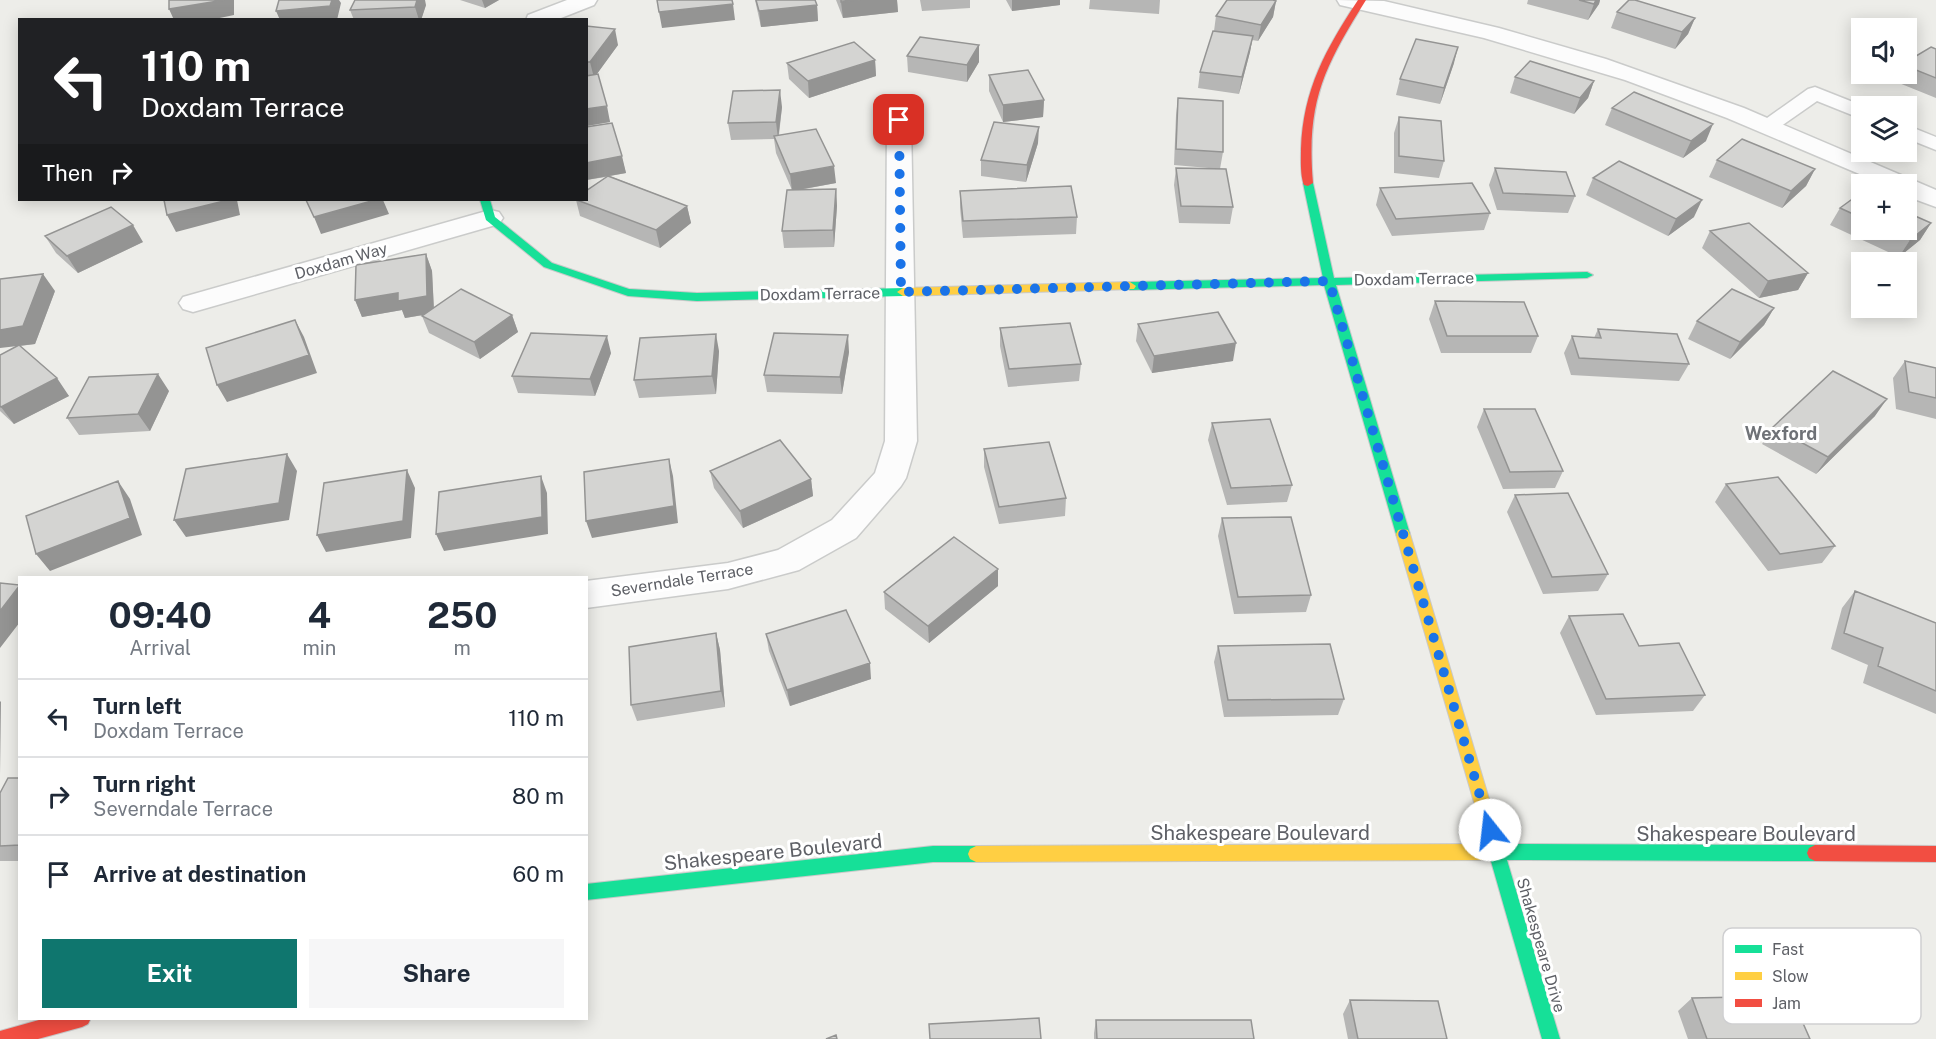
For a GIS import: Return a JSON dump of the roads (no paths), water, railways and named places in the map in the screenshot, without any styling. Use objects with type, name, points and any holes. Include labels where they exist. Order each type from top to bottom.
[{"type":"street","points":[[541,18],[586,0]]},
{"type":"street","points":[[1357,1],[1504,36],[1635,75],[1879,174]]},
{"type":"street","name":"Shakespeare Drive","points":[[1357,1],[1316,78],[1306,119],[1310,204],[1329,281],[1551,1039]]},
{"type":"street","name":"Severndale Terrace","points":[[588,595],[728,576],[787,561],[844,529],[890,478],[901,441],[899,120]]},
{"type":"street","points":[[1917,190],[1936,199]]},
{"type":"street","name":"Doxdam Terrace","points":[[488,209],[548,265],[628,292],[697,297],[1587,276]]},
{"type":"street","name":"Doxdam Way","points":[[193,303],[488,209]]},
{"type":"street","name":"Shakespeare Boulevard","points":[[588,892],[933,854],[1496,852],[1936,854]]},
{"type":"street","points":[[4,1039],[75,1020]]},
{"type":"lane","points":[[1767,127],[1815,93],[1851,108]]},
{"type":"lane","points":[[1917,136],[1936,144]]},
{"type":"district","name":"Wexford","points":[[1781,433]]}]
